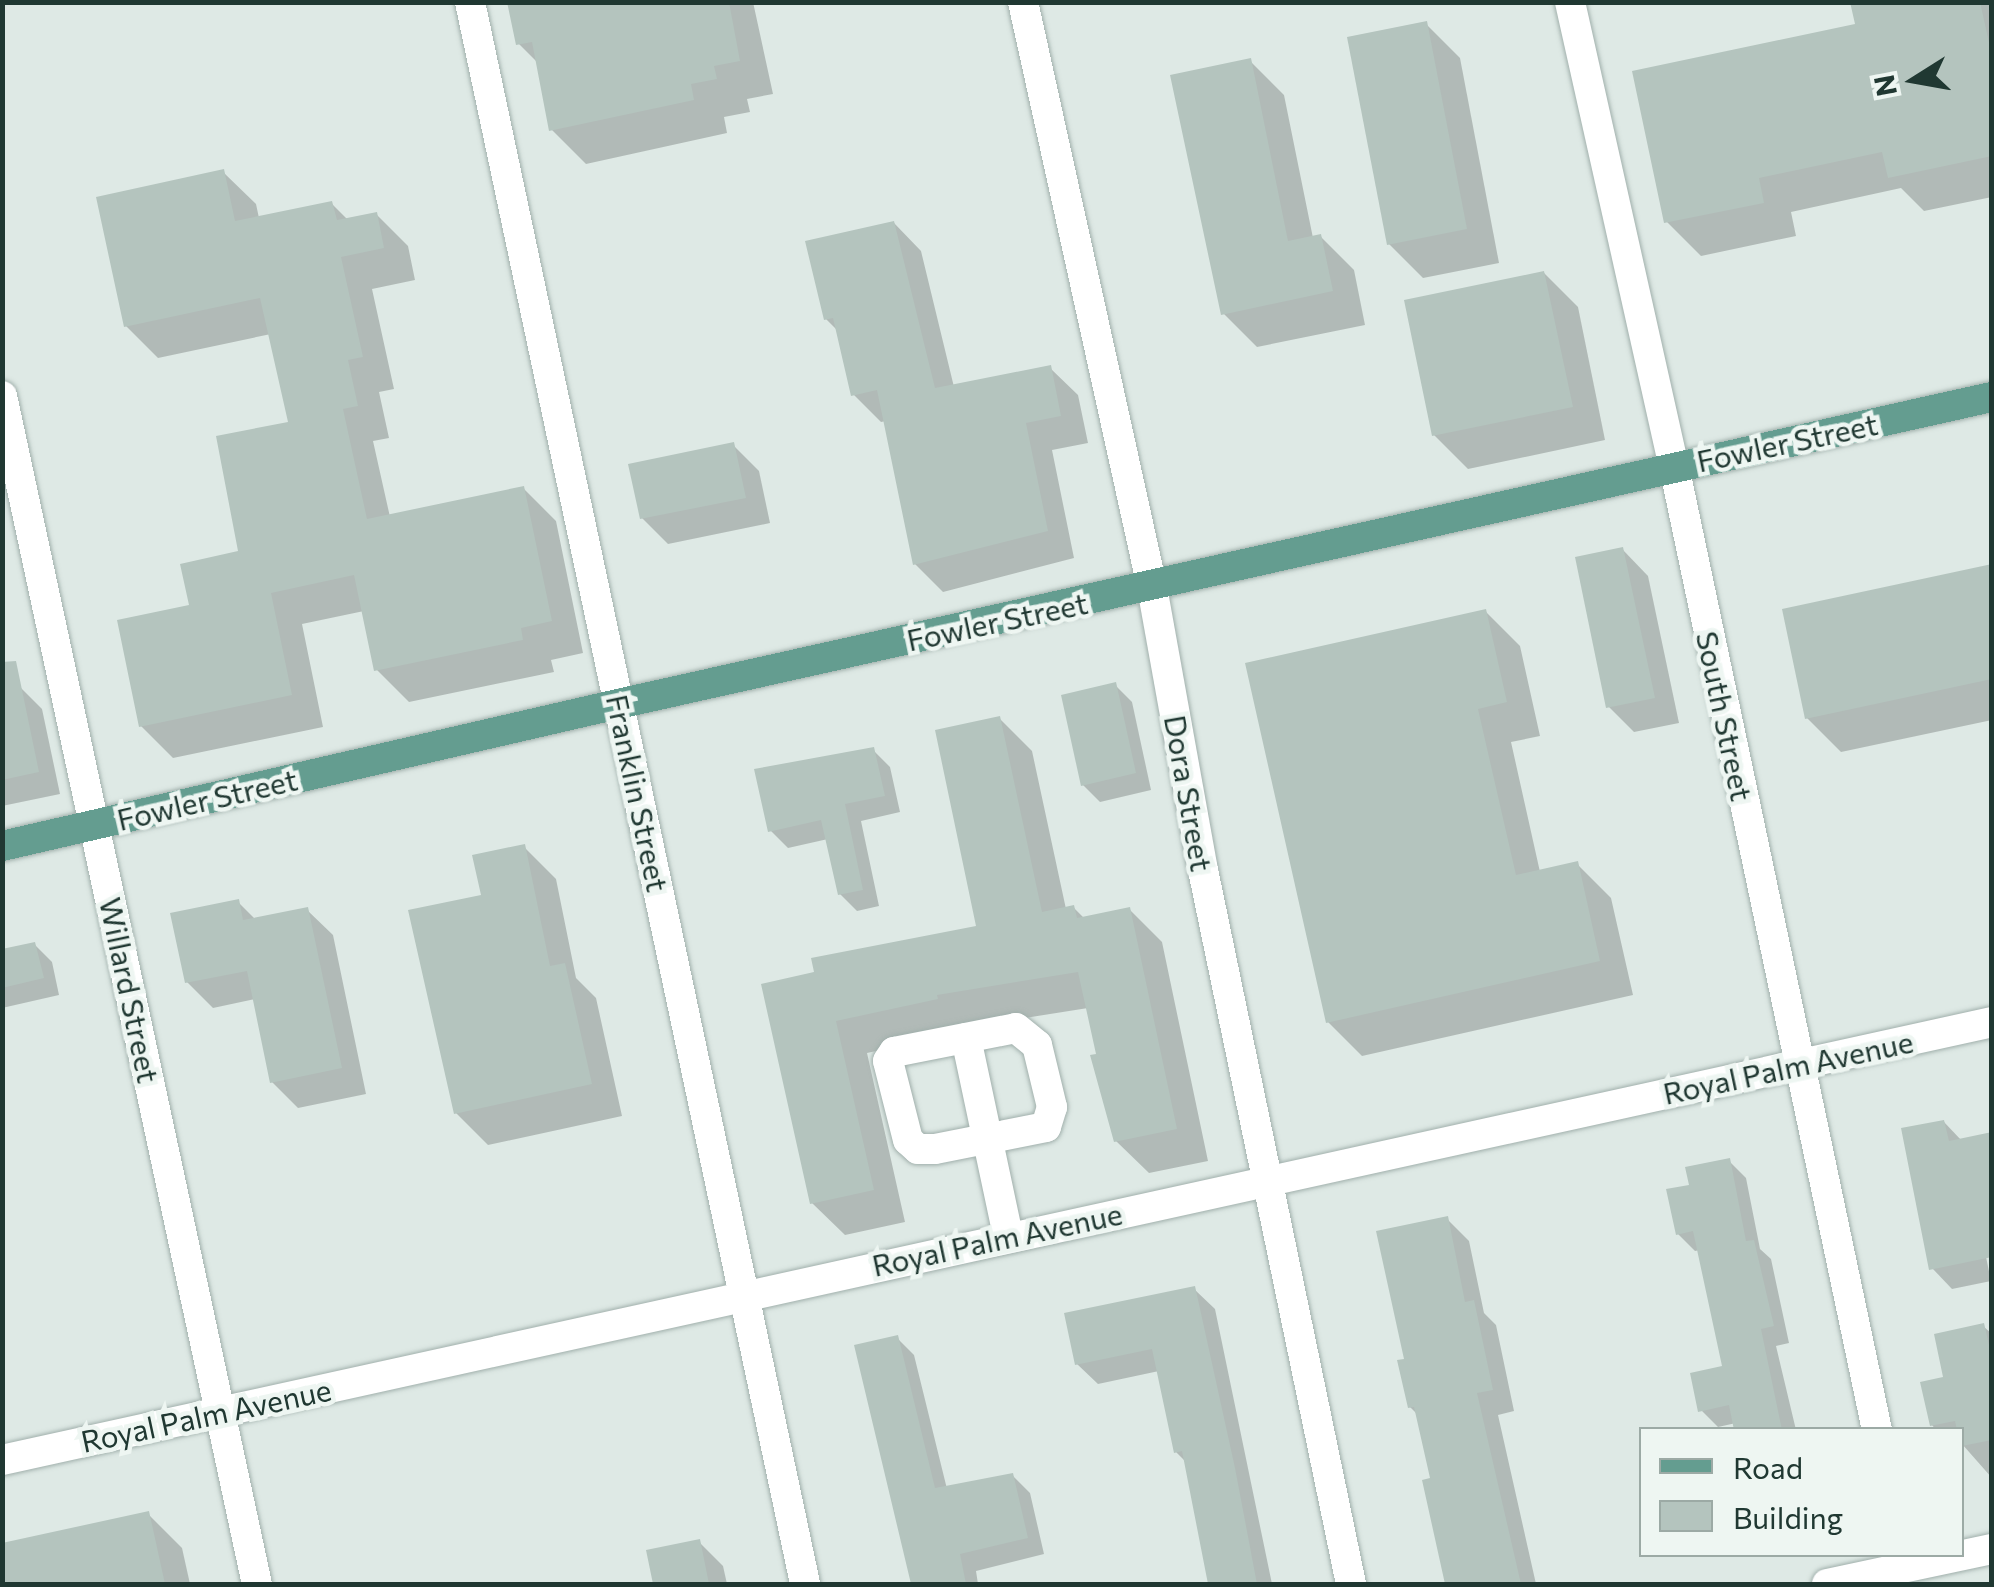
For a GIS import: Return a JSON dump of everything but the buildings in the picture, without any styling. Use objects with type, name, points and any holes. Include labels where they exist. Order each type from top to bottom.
[{"type":"main road","name":"Fowler Street","points":[[2,846],[1992,397]]},
{"type":"street","name":"Franklin Street","points":[[470,2],[805,1584]]},
{"type":"street","name":"Dora Street","points":[[1023,2],[1152,588],[1203,870],[1351,1584]]},
{"type":"street","name":"South Street","points":[[1570,2],[1674,466],[1877,1427]]},
{"type":"street","name":"Willard Street","points":[[2,396],[257,1584]]},
{"type":"street","name":"Royal Palm Avenue","points":[[2,1460],[1992,1022]]},
{"type":"street","points":[[1016,1028],[1027,1033],[1037,1045],[1052,1107],[1046,1127],[918,1148],[908,1140],[888,1060],[894,1052],[966,1038],[1016,1028]]},
{"type":"street","points":[[966,1038],[1008,1236]]},
{"type":"street","points":[[1964,1555],[1992,1548]]},
{"type":"street","points":[[1827,1584],[1955,1557]]}]
